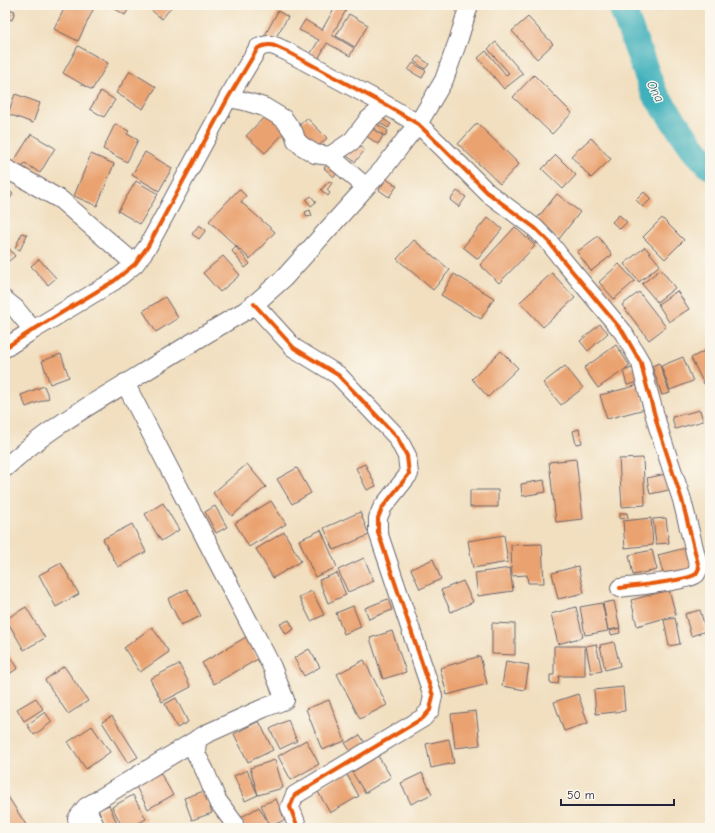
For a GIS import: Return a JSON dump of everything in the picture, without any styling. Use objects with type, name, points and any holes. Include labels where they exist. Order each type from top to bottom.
[{"type":"street","points":[[5,468],[22,452],[89,405],[245,311],[284,278],[383,169],[418,124],[444,80],[469,5]]},
{"type":"street","points":[[5,348],[114,281],[136,264],[148,246],[228,98],[258,48],[266,44],[275,46],[386,105],[418,124],[488,193],[535,228],[549,242],[623,332],[641,363],[658,427],[682,500],[699,568],[703,577],[620,588]]},
{"type":"street","points":[[228,98],[264,107],[284,119],[294,133],[296,140],[308,150],[315,154],[330,156],[366,187]]},
{"type":"street","points":[[330,156],[352,141],[368,120],[386,105]]},
{"type":"street","points":[[5,168],[61,200],[136,264]]},
{"type":"street","points":[[5,300],[15,308],[33,330]]},
{"type":"street","points":[[254,304],[294,348],[338,375],[397,437],[407,456],[409,474],[382,508],[378,518],[378,532],[433,696],[430,710],[423,718],[295,796],[290,807],[298,828]]},
{"type":"street","points":[[96,828],[81,813],[206,734],[285,700],[272,667],[125,383]]},
{"type":"street","points":[[197,739],[196,754],[217,800],[234,823],[234,828]]},
{"type":"building","points":[[66,5],[82,5],[93,10],[78,41],[54,29]]},
{"type":"building","points":[[109,5],[131,5],[125,15]]},
{"type":"building","points":[[145,5],[173,5],[162,19]]},
{"type":"building","points":[[336,5],[349,5],[332,35],[354,48],[350,56],[327,43],[317,61],[309,56],[319,40],[299,30],[305,20],[322,30]]},
{"type":"building","points":[[5,8],[15,11],[12,20],[5,18]]},
{"type":"building","points":[[278,11],[288,17],[273,42],[264,37]]},
{"type":"building","points":[[349,14],[368,25],[355,47],[336,36]]},
{"type":"building","points":[[528,17],[553,44],[537,59],[512,31]]},
{"type":"building","points":[[496,42],[523,74],[504,89],[478,58],[486,51],[506,75],[509,73],[488,49]]},
{"type":"building","points":[[78,46],[108,63],[92,90],[63,73]]},
{"type":"building","points":[[418,56],[429,64],[425,69],[414,61]]},
{"type":"building","points":[[413,63],[426,71],[422,78],[408,70]]},
{"type":"building","points":[[130,71],[156,87],[143,109],[116,93]]},
{"type":"building","points":[[534,75],[572,113],[552,134],[513,97]]},
{"type":"building","points":[[101,91],[115,100],[104,117],[90,109]]},
{"type":"building","points":[[15,94],[40,103],[33,123],[8,114]]},
{"type":"building","points":[[269,112],[287,130],[265,153],[246,136]]},
{"type":"building","points":[[380,117],[391,124],[388,128],[377,121]]},
{"type":"building","points":[[307,118],[327,138],[314,150],[294,130]]},
{"type":"building","points":[[371,120],[388,131],[385,136],[368,124]]},
{"type":"building","points":[[477,123],[519,164],[500,184],[458,144]]},
{"type":"building","points":[[115,124],[129,131],[127,134],[138,140],[127,162],[103,149]]},
{"type":"building","points":[[368,126],[383,136],[378,144],[362,133]]},
{"type":"building","points":[[31,134],[55,148],[40,173],[25,163],[20,171],[11,166]]},
{"type":"building","points":[[591,138],[611,159],[591,178],[571,156]]},
{"type":"building","points":[[355,142],[365,150],[355,162],[346,155]]},
{"type":"building","points":[[145,152],[172,168],[159,191],[132,175]]},
{"type":"building","points":[[91,154],[114,164],[97,206],[74,196]]},
{"type":"building","points":[[556,155],[576,175],[563,189],[542,169]]},
{"type":"building","points":[[331,161],[340,170],[334,177],[324,168]]},
{"type":"building","points":[[386,179],[397,186],[389,197],[379,190]]},
{"type":"building","points":[[136,181],[158,194],[140,224],[118,211]]},
{"type":"building","points":[[329,181],[332,183],[327,190],[330,193],[328,196],[321,190]]},
{"type":"building","points":[[5,188],[13,194],[5,206]]},
{"type":"building","points":[[239,189],[246,196],[241,202],[275,232],[250,259],[209,221]]},
{"type":"building","points":[[457,191],[466,197],[459,207],[450,200]]},
{"type":"building","points":[[644,192],[651,199],[643,207],[636,200]]},
{"type":"building","points":[[557,194],[580,212],[559,239],[535,221]]},
{"type":"building","points":[[311,196],[316,202],[311,206],[306,200]]},
{"type":"building","points":[[310,210],[312,216],[307,217],[305,212]]},
{"type":"building","points":[[619,215],[627,222],[620,229],[612,222]]},
{"type":"building","points":[[488,217],[502,229],[478,259],[463,247]]},
{"type":"building","points":[[662,218],[684,240],[665,259],[643,237]]},
{"type":"building","points":[[199,225],[206,230],[199,239],[192,234]]},
{"type":"building","points":[[515,227],[535,246],[499,283],[480,265]]},
{"type":"building","points":[[532,232],[540,239],[535,244],[528,237]]},
{"type":"building","points":[[22,233],[27,235],[20,250],[15,248]]},
{"type":"building","points":[[598,236],[612,255],[591,271],[577,252]]},
{"type":"building","points":[[414,240],[450,270],[433,290],[397,259]]},
{"type":"building","points":[[5,243],[15,256],[5,264]]},
{"type":"building","points":[[236,247],[250,264],[245,268],[232,251]]},
{"type":"building","points":[[645,247],[660,265],[639,282],[624,264]]},
{"type":"building","points":[[223,256],[240,275],[220,292],[203,273]]},
{"type":"building","points":[[39,259],[56,278],[48,285],[31,266]]},
{"type":"building","points":[[619,264],[635,281],[614,299],[599,282]]},
{"type":"building","points":[[661,269],[675,288],[657,302],[642,284]]},
{"type":"building","points":[[552,273],[575,298],[543,327],[520,302]]},
{"type":"building","points":[[454,274],[494,298],[481,319],[441,295]]},
{"type":"building","points":[[677,291],[689,309],[669,322],[658,304]]},
{"type":"building","points":[[639,292],[666,327],[649,340],[622,305]]},
{"type":"building","points":[[165,297],[178,318],[156,332],[143,311]]},
{"type":"building","points":[[600,324],[608,333],[588,351],[580,341]]},
{"type":"building","points":[[616,345],[630,366],[598,388],[584,368]]},
{"type":"building","points":[[710,348],[710,381],[704,384],[691,358]]},
{"type":"building","points":[[501,351],[518,368],[488,397],[472,379]]},
{"type":"building","points":[[61,354],[69,377],[50,384],[42,361]]},
{"type":"building","points":[[683,357],[693,381],[670,390],[661,366]]},
{"type":"building","points":[[659,363],[670,393],[662,395],[652,366]]},
{"type":"building","points":[[565,366],[583,388],[561,405],[543,383]]},
{"type":"building","points":[[635,367],[640,382],[627,385],[623,371]]},
{"type":"building","points":[[639,385],[645,409],[607,419],[600,395]]},
{"type":"building","points":[[44,386],[49,398],[26,407],[21,395]]},
{"type":"building","points":[[700,410],[703,421],[675,429],[672,417]]},
{"type":"building","points":[[579,429],[582,443],[576,444],[573,431]]},
{"type":"building","points":[[643,458],[645,505],[622,507],[619,459]]},
{"type":"building","points":[[576,459],[583,519],[556,522],[549,462]]},
{"type":"building","points":[[247,464],[266,487],[232,516],[213,493]]},
{"type":"building","points":[[365,464],[376,486],[367,490],[356,468]]},
{"type":"building","points":[[297,468],[311,493],[292,504],[277,479]]},
{"type":"building","points":[[671,473],[674,489],[650,494],[647,478]]},
{"type":"building","points":[[544,480],[546,492],[522,496],[521,484]]},
{"type":"building","points":[[470,490],[498,490],[498,507],[470,507]]},
{"type":"building","points":[[271,501],[286,524],[249,547],[235,523]]},
{"type":"building","points":[[163,503],[179,530],[161,541],[145,514]]},
{"type":"building","points":[[215,506],[227,527],[216,533],[205,512]]},
{"type":"building","points":[[360,512],[369,535],[334,550],[324,528]]},
{"type":"building","points":[[620,513],[627,513],[628,518],[620,519]]},
{"type":"building","points":[[651,518],[653,545],[625,548],[623,521]]},
{"type":"building","points":[[666,518],[669,543],[656,544],[653,519]]},
{"type":"building","points":[[132,524],[146,552],[118,567],[103,539]]},
{"type":"building","points":[[321,530],[337,567],[315,577],[299,540]]},
{"type":"building","points":[[284,532],[301,561],[273,578],[256,549]]},
{"type":"building","points":[[504,535],[508,562],[473,568],[468,541]]},
{"type":"building","points":[[542,544],[544,583],[528,583],[527,575],[512,576],[511,545]]},
{"type":"building","points":[[689,547],[695,572],[665,580],[658,555]]},
{"type":"building","points":[[652,550],[657,570],[633,575],[629,555]]},
{"type":"building","points":[[364,558],[374,581],[348,592],[338,570]]},
{"type":"building","points":[[433,559],[441,579],[420,589],[411,569]]},
{"type":"building","points":[[61,563],[79,594],[56,607],[39,575]]},
{"type":"building","points":[[578,566],[584,593],[558,599],[552,573]]},
{"type":"building","points":[[510,568],[513,591],[478,596],[475,573]]},
{"type":"building","points":[[337,573],[346,595],[328,603],[319,580]]},
{"type":"building","points":[[463,581],[473,602],[451,612],[441,590]]},
{"type":"building","points":[[187,589],[201,616],[181,625],[168,599]]},
{"type":"building","points":[[669,590],[676,615],[637,626],[631,600]]},
{"type":"building","points":[[312,591],[324,615],[311,621],[299,597]]},
{"type":"building","points":[[388,599],[392,610],[369,619],[365,608]]},
{"type":"building","points":[[614,601],[620,628],[608,630],[603,603]]},
{"type":"building","points":[[602,603],[608,631],[585,635],[580,607]]},
{"type":"building","points":[[353,606],[361,627],[344,634],[336,613]]},
{"type":"building","points":[[26,607],[45,638],[24,650],[6,619]]},
{"type":"building","points":[[576,607],[583,637],[558,644],[551,614]]},
{"type":"building","points":[[700,610],[706,631],[691,636],[685,614]]},
{"type":"building","points":[[675,618],[680,644],[669,646],[664,620]]},
{"type":"building","points":[[289,620],[294,629],[286,634],[280,624]]},
{"type":"building","points":[[492,623],[515,624],[515,655],[492,654]]},
{"type":"building","points":[[152,627],[169,652],[140,672],[124,648]]},
{"type":"building","points":[[619,628],[620,633],[611,635],[610,631]]},
{"type":"building","points":[[392,631],[406,672],[383,679],[370,638]]},
{"type":"building","points":[[246,637],[258,659],[214,684],[202,663]]},
{"type":"building","points":[[614,642],[620,666],[605,670],[600,645]]},
{"type":"building","points":[[596,644],[602,671],[591,673],[586,646]]},
{"type":"building","points":[[554,646],[585,646],[585,676],[559,676],[558,684],[550,683],[550,675],[554,675]]},
{"type":"building","points":[[5,648],[18,668],[5,677]]},
{"type":"building","points":[[309,649],[320,667],[304,676],[294,658]]},
{"type":"building","points":[[480,656],[487,684],[447,695],[440,668]]},
{"type":"building","points":[[364,660],[387,705],[360,719],[337,674]]},
{"type":"building","points":[[506,661],[529,665],[525,690],[502,686]]},
{"type":"building","points":[[179,664],[191,687],[162,702],[150,679]]},
{"type":"building","points":[[64,666],[88,701],[68,714],[45,680]]},
{"type":"building","points":[[623,687],[625,711],[596,714],[594,690]]},
{"type":"building","points":[[578,694],[588,723],[564,731],[554,702]]},
{"type":"building","points":[[36,698],[43,709],[24,721],[17,709]]},
{"type":"building","points":[[176,698],[188,722],[177,728],[165,704]]},
{"type":"building","points":[[329,700],[345,741],[322,750],[306,709]]},
{"type":"building","points":[[476,711],[480,745],[455,748],[451,714]]},
{"type":"building","points":[[45,712],[52,722],[34,735],[27,725]]},
{"type":"building","points":[[112,716],[138,757],[128,763],[102,722]]},
{"type":"building","points":[[288,720],[297,741],[280,749],[270,729]]},
{"type":"building","points":[[259,721],[273,750],[248,762],[234,734]]},
{"type":"building","points":[[92,726],[110,752],[86,769],[68,742]]},
{"type":"building","points":[[360,735],[366,745],[352,754],[345,743]]},
{"type":"building","points":[[449,739],[454,763],[431,768],[426,744]]},
{"type":"building","points":[[306,740],[319,764],[291,780],[278,756]]},
{"type":"building","points":[[378,756],[391,777],[365,793],[352,772]]},
{"type":"building","points":[[275,760],[283,788],[258,795],[250,768]]},
{"type":"building","points":[[158,769],[173,795],[148,809],[134,783]]},
{"type":"building","points":[[247,770],[258,795],[245,801],[234,776]]},
{"type":"building","points":[[346,773],[359,796],[330,813],[317,790]]},
{"type":"building","points":[[422,773],[432,794],[411,804],[401,783]]},
{"type":"building","points":[[204,791],[212,813],[192,820],[184,798]]},
{"type":"building","points":[[5,792],[28,828],[5,828]]},
{"type":"building","points":[[133,795],[146,819],[130,828],[123,828],[112,807]]},
{"type":"building","points":[[276,799],[285,820],[270,826],[261,805]]},
{"type":"building","points":[[109,805],[119,828],[106,828],[98,810]]},
{"type":"building","points":[[259,807],[270,826],[267,828],[246,828],[240,818]]},
{"type":"waterway","name":"Ona","points":[[621,5],[654,93],[694,149],[710,166]]},
{"type":"cycle path","points":[[5,348],[114,281],[135,264],[148,246],[228,98],[258,48],[266,45],[275,46],[386,105],[418,124],[488,193],[535,228],[549,242],[623,332],[641,363],[658,427],[682,500],[699,568],[696,574],[691,577],[620,588]]},
{"type":"cycle path","points":[[254,304],[294,348],[338,375],[397,437],[407,456],[409,474],[382,508],[378,518],[378,532],[433,696],[430,710],[423,718],[295,795],[290,807],[298,828]]}]
